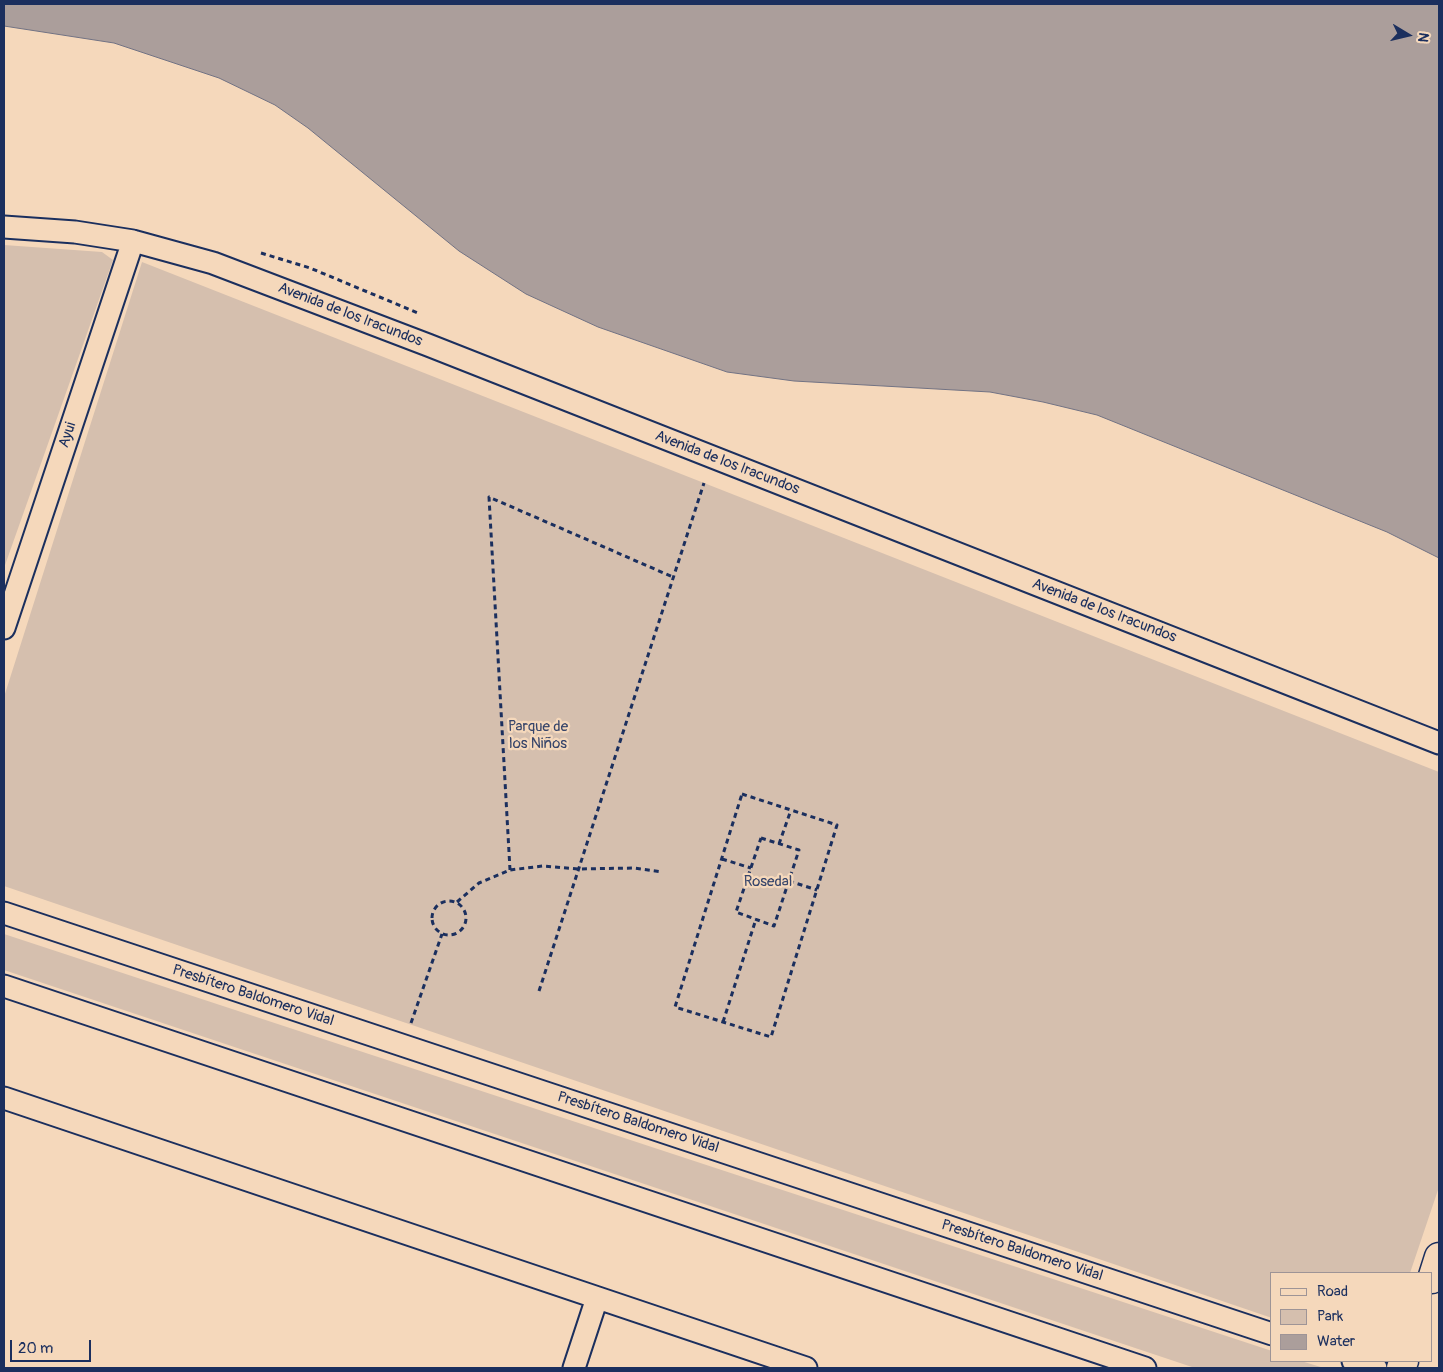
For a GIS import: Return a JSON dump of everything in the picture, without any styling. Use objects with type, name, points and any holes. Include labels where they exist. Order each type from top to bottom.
[{"type":"street","name":"Avenida de los Iracundos","points":[[4,227],[75,232],[133,241],[213,263],[1439,743]]},
{"type":"street","name":"Ayui","points":[[4,628],[133,241]]},
{"type":"street","name":"Presbítero Baldomero Vidal","points":[[4,913],[1270,1333]]},
{"type":"street","points":[[4,986],[1145,1368]]},
{"type":"street","points":[[4,1098],[806,1368]]},
{"type":"street","points":[[1433,1276],[1439,1257]]},
{"type":"street","points":[[574,1368],[597,1298]]},
{"type":"street","points":[[1356,1362],[1376,1368]]},
{"type":"path","points":[[539,991],[704,483]]},
{"type":"path","points":[[510,870],[489,497],[673,577]]},
{"type":"path","points":[[742,794],[791,810],[837,825],[771,1037],[675,1007],[742,794]]},
{"type":"path","points":[[780,844],[791,810]]},
{"type":"path","points":[[761,838],[799,850],[774,926],[736,912],[751,868],[761,838]]},
{"type":"path","points":[[722,859],[751,868]]},
{"type":"path","points":[[457,902],[479,883],[510,870],[543,866],[578,869],[634,868],[662,872]]},
{"type":"path","points":[[789,881],[817,890]]},
{"type":"path","points":[[446,901],[457,902],[465,910],[466,922],[459,932],[454,935],[442,934],[434,927],[431,916],[433,910],[436,906],[446,901]]},
{"type":"path","points":[[722,1022],[756,920]]},
{"type":"path","points":[[410,1025],[442,934]]},
{"type":"green space","points":[[4,245],[102,252],[113,260],[4,568]]},
{"type":"green space","points":[[142,262],[1439,772],[1439,1187],[1410,1272],[1270,1272],[1270,1317],[4,886],[4,697]]},
{"type":"green space","points":[[4,934],[1270,1350],[1270,1362],[1304,1362],[1324,1368],[1195,1368],[4,970]]},
{"type":"water","points":[[4,4],[1439,4],[1439,558],[1387,532],[1097,415],[990,392],[794,381],[727,372],[598,327],[526,294],[459,251],[308,128],[275,105],[219,78],[114,43],[4,26]]},
{"type":"park label","name":"Parque de los Niños","points":[[538,736]]},
{"type":"park label","name":"Rosedal","points":[[768,882]]}]
